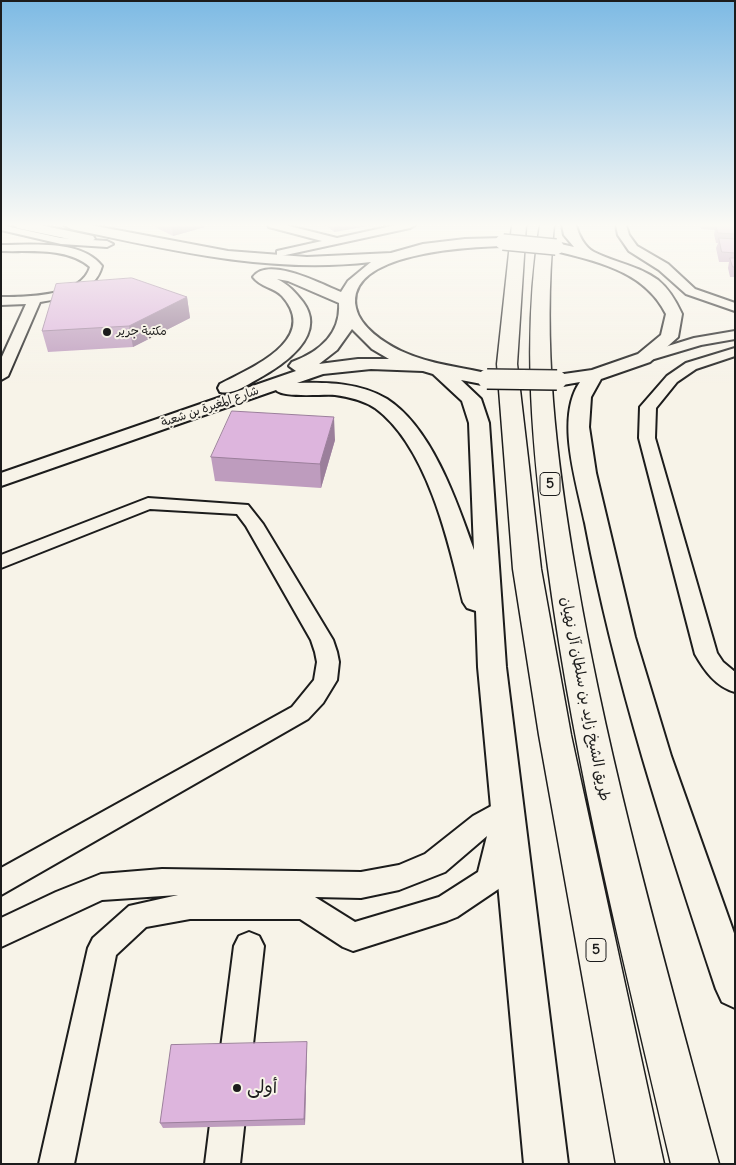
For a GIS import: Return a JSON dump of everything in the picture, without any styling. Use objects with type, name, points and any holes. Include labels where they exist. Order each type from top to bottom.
[{"type":"highway","name":"5","points":[[505,279],[507,364],[528,569],[550,706],[626,1102],[640,1164]]},
{"type":"highway","name":"طريق الشيخ زايد بن سلطان آل نهيان","points":[[545,279],[539,317],[540,399],[568,623],[607,813],[695,1164]]},
{"type":"highway","points":[[626,1102],[636,1164]]},
{"type":"main road","points":[[222,391],[261,370],[290,350],[302,332],[302,312],[287,292],[265,279]]},
{"type":"main road","points":[[295,279],[347,307],[360,332],[386,350],[432,368],[487,379],[557,380],[595,375],[644,358],[669,337],[674,314],[662,292],[644,279]]},
{"type":"main road","name":"شارع المغيرة بن شعبة","points":[[1,465],[95,430],[304,364],[321,355],[337,341],[346,327],[347,307],[353,285],[359,279]]},
{"type":"main road","name":"شارع المغيرة بن شعبة","points":[[1,480],[319,369],[347,363],[432,368]]},
{"type":"main road","points":[[432,368],[471,399],[479,423],[492,667],[546,1164]]},
{"type":"main road","points":[[595,375],[582,395],[579,438],[603,560],[627,659],[667,793],[735,989]]},
{"type":"main road","points":[[243,396],[276,389],[304,388],[356,394],[381,404],[410,431],[425,454],[454,527],[470,575],[492,667]]},
{"type":"street","points":[[1,301],[34,300],[82,286],[90,279]]},
{"type":"street","points":[[647,279],[697,306],[735,317]]},
{"type":"street","points":[[677,279],[684,287],[707,300],[735,307]]},
{"type":"street","points":[[1,376],[34,300]]},
{"type":"street","points":[[644,358],[691,343],[735,335]]},
{"type":"street","points":[[735,352],[714,356],[691,366],[672,379],[648,407],[647,438],[706,654],[716,668],[735,684]]},
{"type":"street","points":[[1,562],[148,503],[242,509],[254,524],[322,640],[328,661],[327,681],[320,694],[300,713],[1,882]]},
{"type":"street","points":[[1,933],[66,901],[101,887],[162,882],[361,885],[399,877],[436,863],[482,824],[506,809]]},
{"type":"street","points":[[56,1164],[103,948],[139,916],[190,906],[304,906],[354,937],[447,908],[490,879],[506,809]]},
{"type":"street","points":[[222,1164],[249,946]]},
{"type":"building","points":[[136,279],[187,297],[129,326],[42,331],[56,284]]},
{"type":"building","points":[[232,411],[334,417],[320,464],[211,457]]},
{"type":"building","name":"أولى","points":[[307,1042],[304,1119],[160,1123],[171,1045]]},
{"type":"place","name":"مكتبة جرير","points":[[107,332]]},
{"type":"place","name":"أولى","points":[[237,1088]]}]
